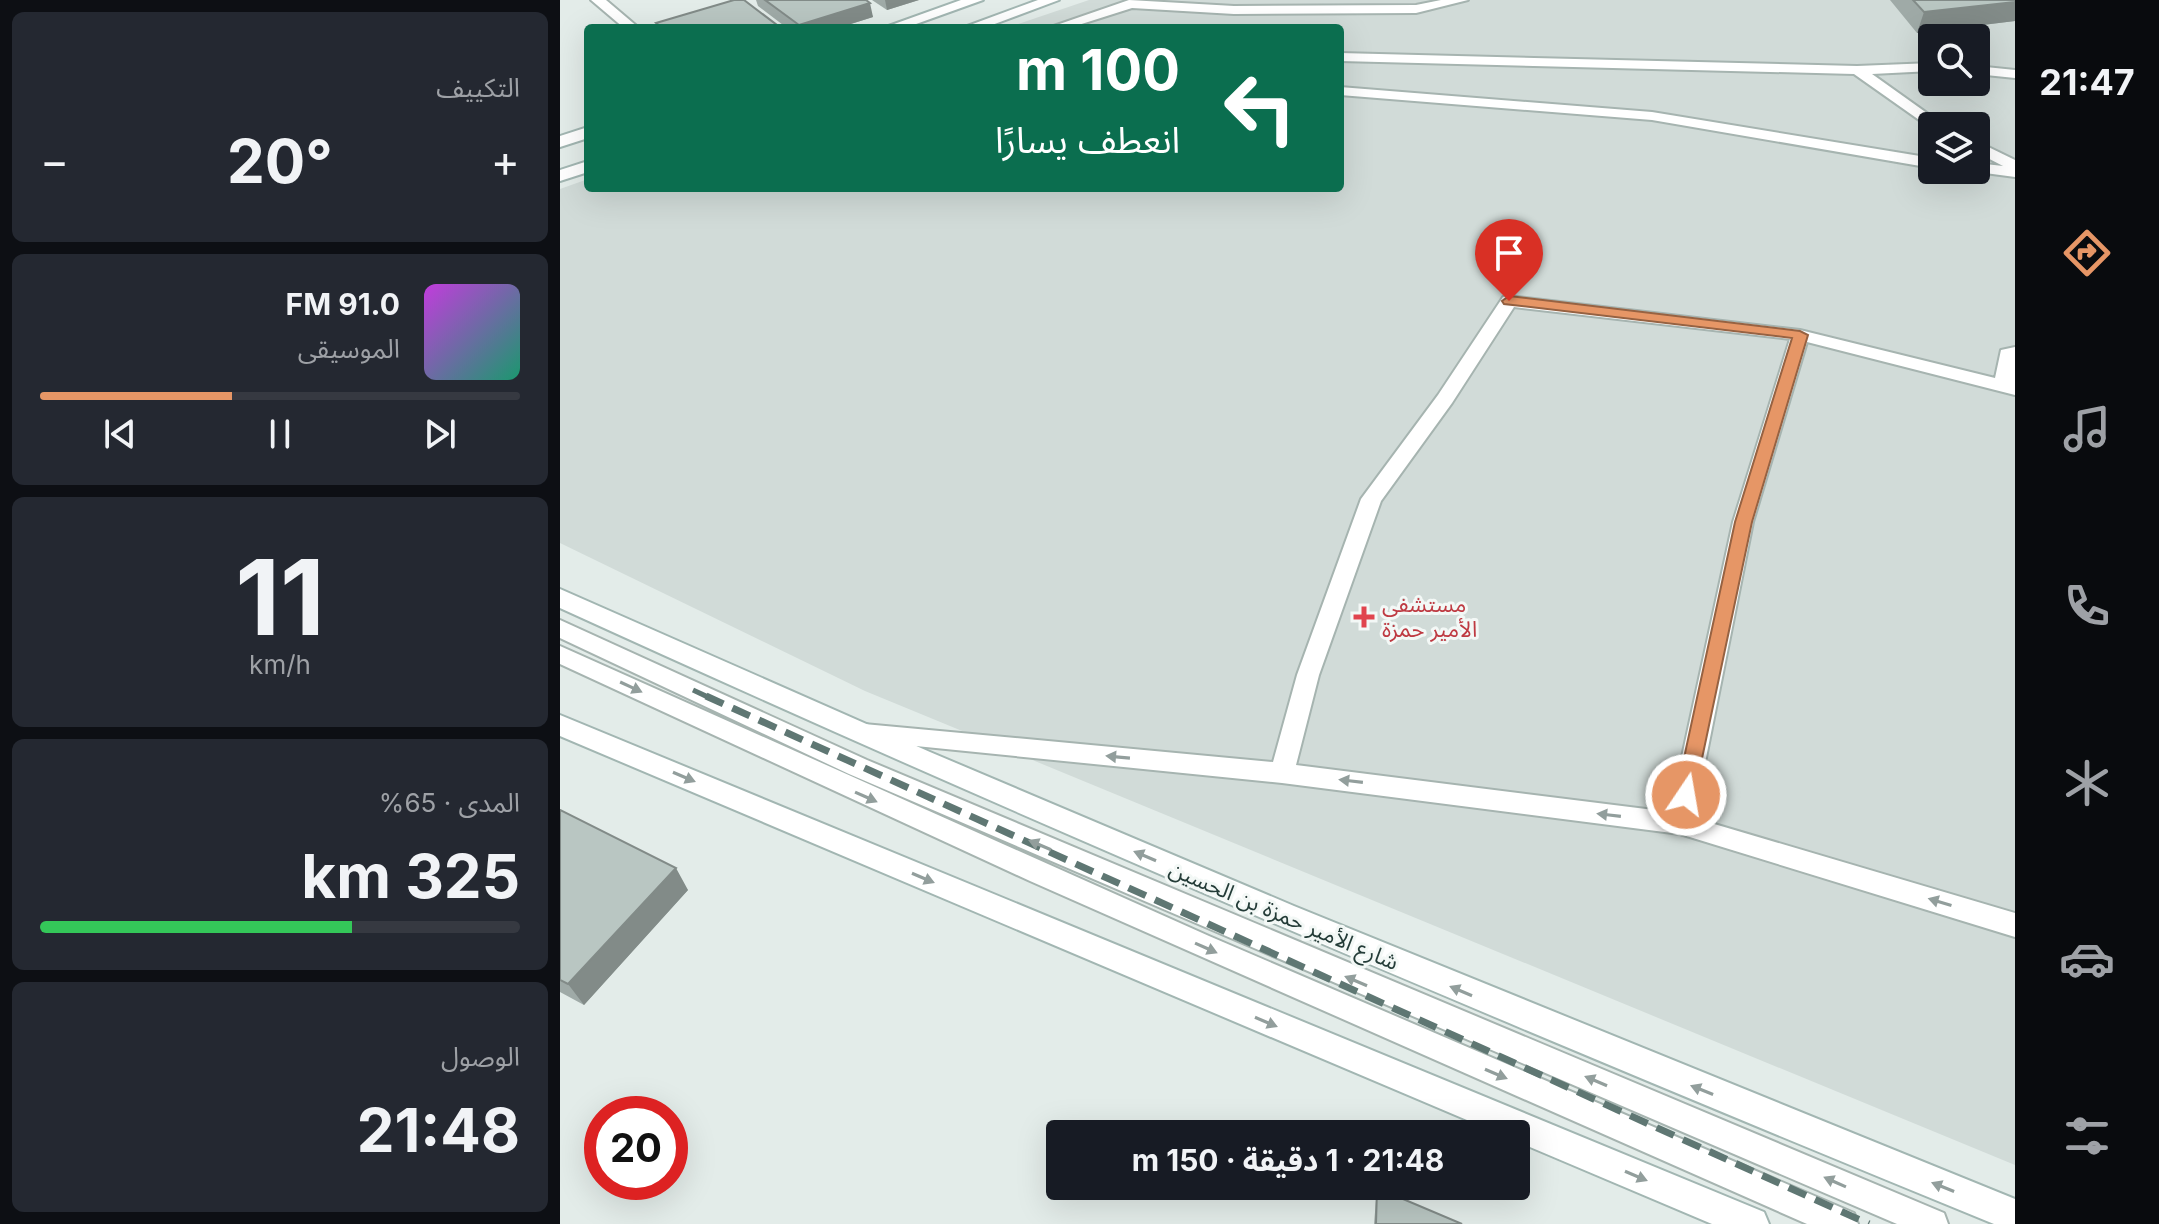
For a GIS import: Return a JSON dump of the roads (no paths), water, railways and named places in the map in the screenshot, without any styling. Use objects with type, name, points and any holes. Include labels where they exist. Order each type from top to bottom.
[{"type":"main road","points":[[902,24],[976,0]]},
{"type":"main road","points":[[981,24],[1052,0]]},
{"type":"main road","points":[[560,142],[584,133]]},
{"type":"main road","points":[[560,176],[584,167]]},
{"type":"main road","name":"شارع الأمير حمزة بن الحسين","points":[[560,598],[852,731],[1517,1015],[2015,1216]]},
{"type":"main road","points":[[560,725],[1752,1224]]},
{"type":"lane","points":[[598,0],[627,24]]},
{"type":"lane","points":[[1068,24],[1138,2],[1416,9],[1461,0]]},
{"type":"lane","points":[[1344,57],[1857,70],[1918,68]]},
{"type":"lane","points":[[1990,66],[2015,63]]},
{"type":"lane","points":[[1857,70],[1918,113]]},
{"type":"lane","points":[[1990,70],[2015,74]]},
{"type":"lane","points":[[1344,91],[1652,116],[1918,161]]},
{"type":"lane","points":[[1990,153],[2015,166]]},
{"type":"lane","points":[[1990,169],[2015,172]]},
{"type":"lane","points":[[1282,773],[1308,675],[1371,499],[1445,399],[1509,301],[1800,335],[2009,387],[2005,361],[2007,354],[2015,353]]},
{"type":"lane","points":[[1680,824],[1743,522],[1800,335]]},
{"type":"lane","points":[[560,628],[858,767],[1933,1224]]},
{"type":"lane","points":[[560,654],[805,769],[1233,961],[1843,1224]]},
{"type":"lane","points":[[852,731],[1282,773],[1680,824],[2015,925]]},
{"type":"railway","points":[[693,690],[710,698]]},
{"type":"railway","points":[[706,696],[1869,1224]]},
{"type":"place","name":"مستشفى الأمير حمزة","points":[[1364,617]]}]
